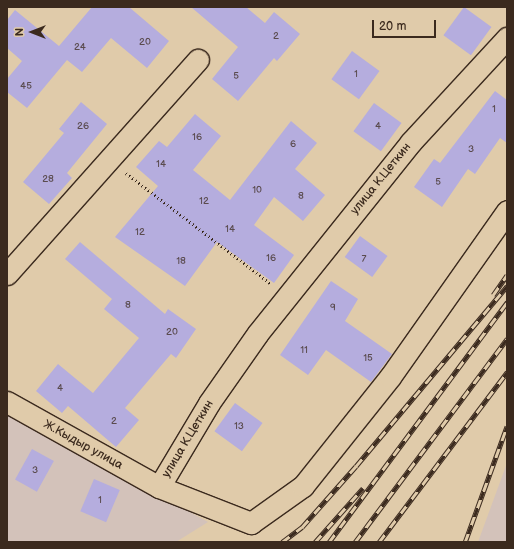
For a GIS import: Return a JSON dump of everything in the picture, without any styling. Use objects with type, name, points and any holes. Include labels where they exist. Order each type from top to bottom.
[{"type":"street","name":"улица К.Цеткин","points":[[507,38],[411,142],[287,296],[209,403],[160,487],[251,523],[303,486],[390,377],[507,211]]},
{"type":"street","points":[[7,274],[108,158],[198,60]]},
{"type":"street","name":"Ж.Кыдыр улица","points":[[7,402],[160,487]]},
{"type":"path","points":[[108,158],[287,296]]},
{"type":"shaded area","points":[[7,410],[208,522],[176,542],[7,542]]},
{"type":"shaded area","points":[[507,463],[507,542],[478,542]]},
{"type":"building","points":[[92,7],[129,7],[169,41],[147,68],[111,38],[82,72],[67,60],[27,108],[7,92],[7,79],[22,61],[7,48],[7,20],[15,10],[59,46]]},
{"type":"building","points":[[191,7],[246,7],[265,23],[274,12],[300,34],[277,61],[274,58],[238,101],[212,79],[238,47]]},
{"type":"building","points":[[464,7],[492,27],[471,55],[443,35]]},
{"type":"building","points":[[352,51],[380,71],[359,99],[331,79]]},
{"type":"building","points":[[495,91],[507,100],[507,143],[500,138],[475,174],[468,169],[442,207],[414,187],[434,159],[440,163]]},
{"type":"building","points":[[81,102],[107,124],[67,173],[72,178],[49,204],[23,182],[64,133],[59,129]]},
{"type":"building","points":[[374,103],[402,123],[381,151],[353,131]]},
{"type":"building","points":[[195,114],[221,136],[193,170],[230,200],[291,121],[317,143],[295,169],[325,195],[303,221],[274,197],[254,225],[294,255],[274,283],[217,242],[185,286],[115,237],[158,186],[136,167],[159,141],[167,147]]},
{"type":"building","points":[[360,236],[388,256],[372,277],[345,257]]},
{"type":"building","points":[[80,242],[165,314],[168,309],[196,329],[176,358],[171,354],[125,408],[139,420],[116,447],[68,406],[62,413],[36,391],[58,364],[93,393],[139,338],[104,309],[112,299],[65,259]]},
{"type":"building","points":[[331,281],[358,299],[345,321],[392,354],[371,382],[326,350],[308,375],[280,355]]},
{"type":"building","points":[[235,403],[263,423],[242,451],[214,431]]},
{"type":"building","points":[[32,449],[54,461],[37,492],[15,480]]},
{"type":"building","points":[[94,479],[120,490],[106,522],[80,511]]},
{"type":"railway","points":[[493,295],[507,275]]},
{"type":"railway","points":[[282,542],[302,527],[356,466],[507,286]]},
{"type":"railway","points":[[329,542],[507,302]]},
{"type":"railway","points":[[355,542],[507,339]]},
{"type":"railway","points":[[379,542],[507,372]]},
{"type":"railway","points":[[465,542],[507,426]]},
{"type":"railway","points":[[315,542],[363,488]]}]
